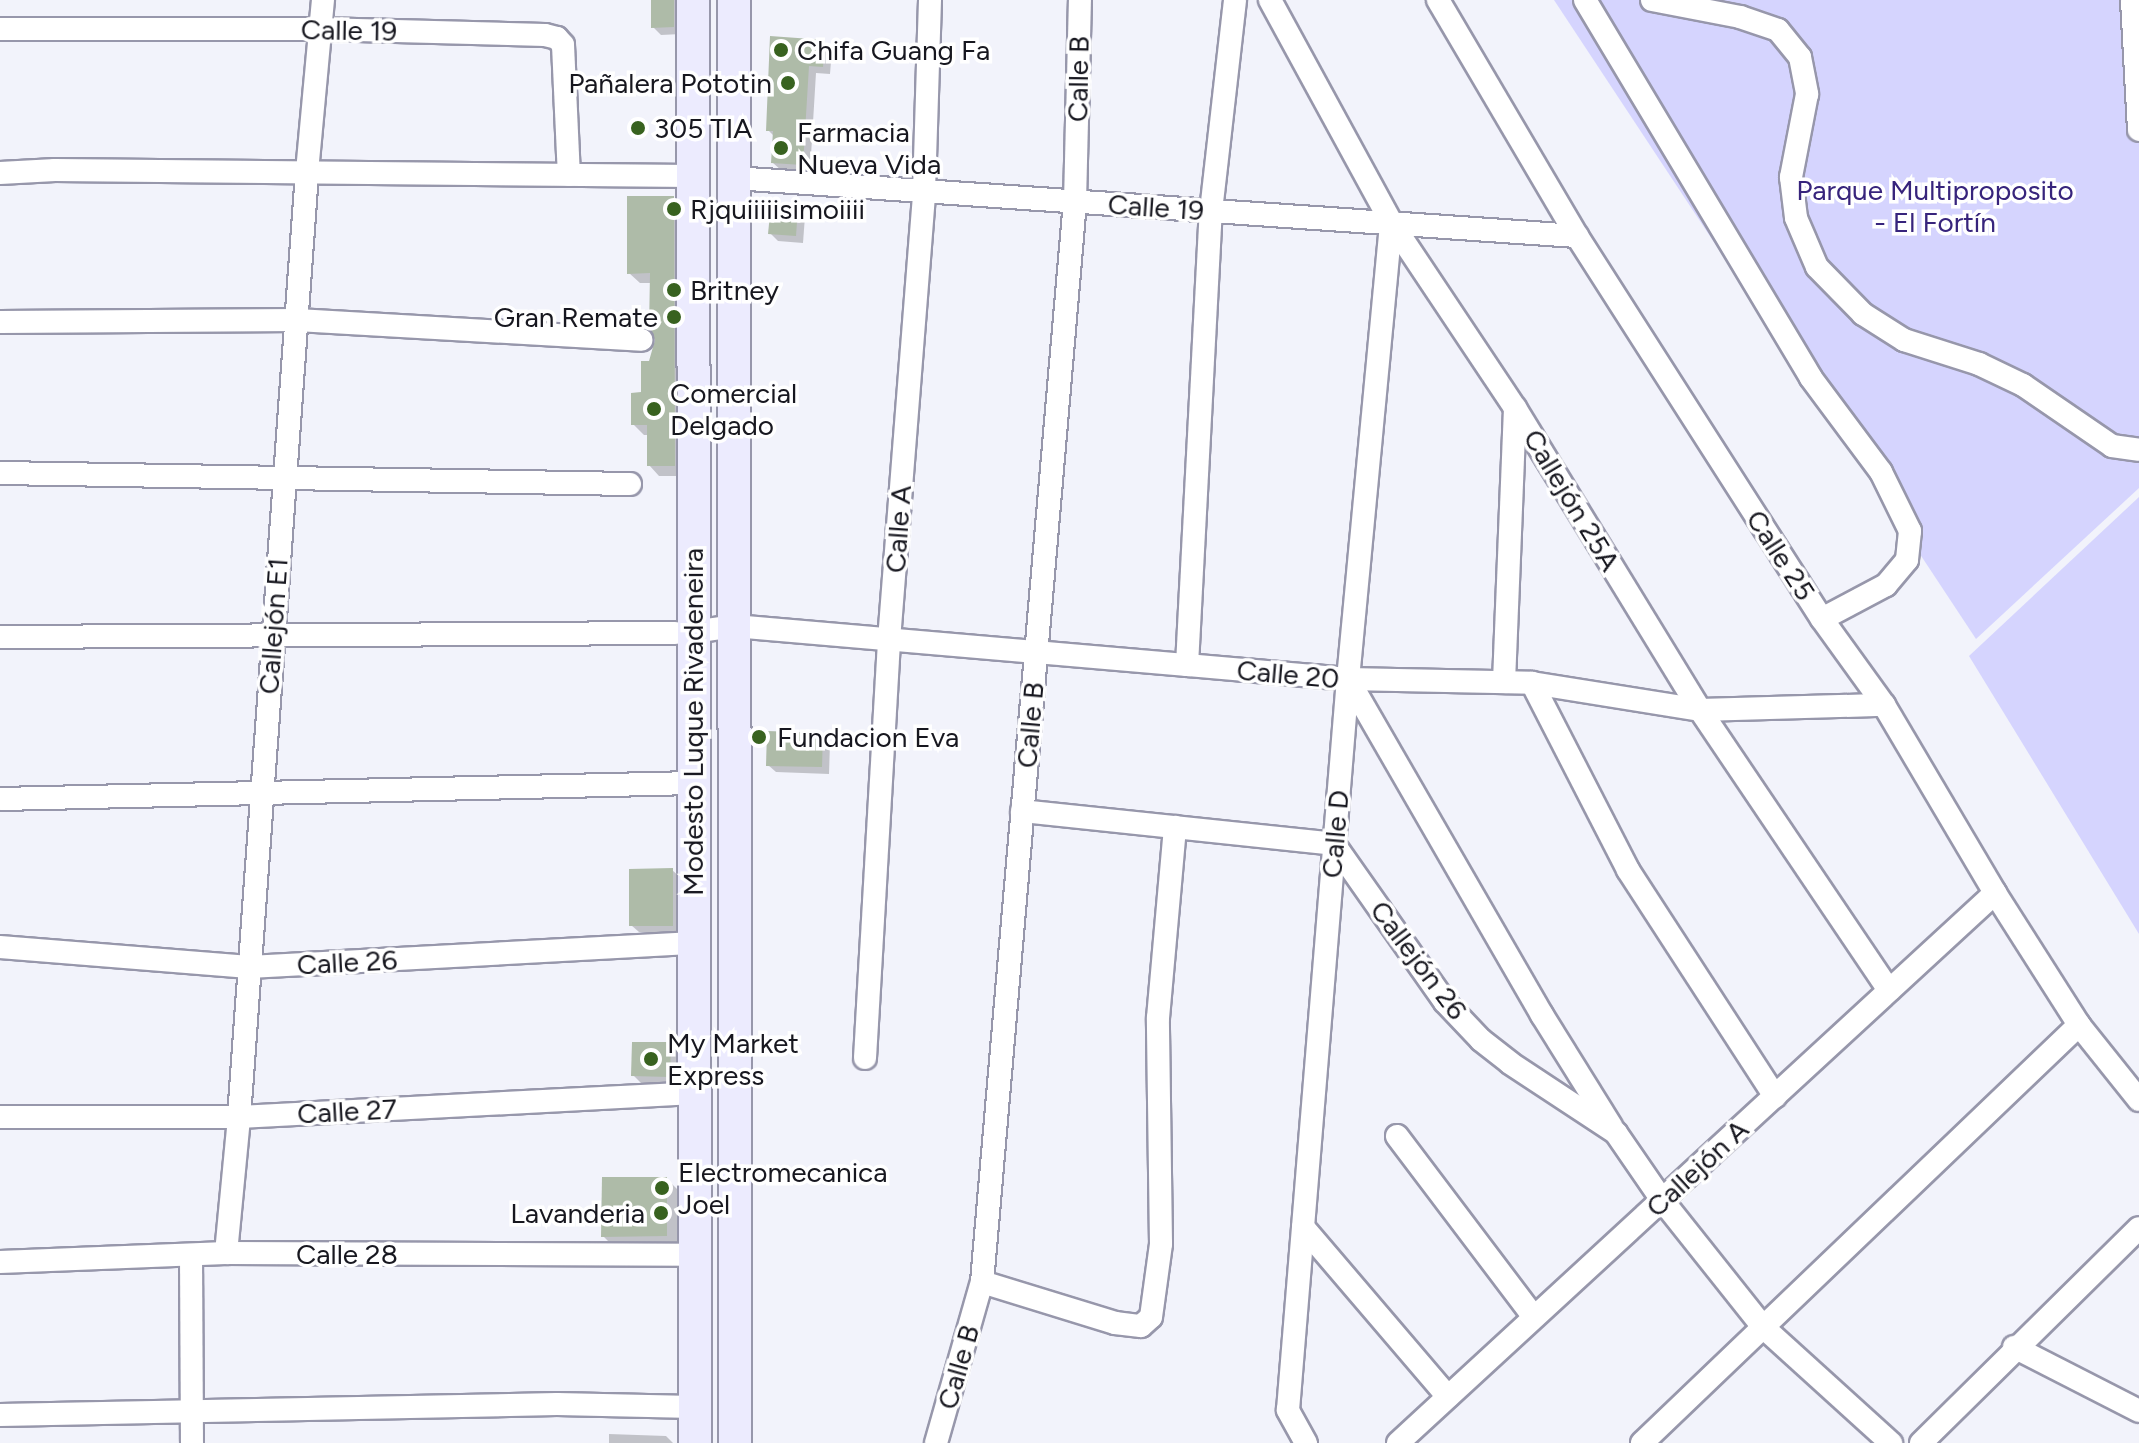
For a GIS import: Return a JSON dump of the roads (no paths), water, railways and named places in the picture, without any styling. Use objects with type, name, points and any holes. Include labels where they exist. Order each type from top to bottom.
[{"type":"street","name":"Callejón E1","points":[[226,1253],[239,1117],[307,172],[323,0]]},
{"type":"street","name":"Modesto Luque Rivadeneira","points":[[693,0],[693,412],[684,632],[693,702],[695,1443]]},
{"type":"street","name":"Modesto Luque Rivadeneira","points":[[734,0],[732,763],[735,1443]]},
{"type":"street","name":"Calle A","points":[[865,1058],[889,640],[924,191],[930,0]]},
{"type":"street","name":"Calle B","points":[[936,1443],[982,1282],[1075,202],[1080,0]]},
{"type":"street","points":[[1187,665],[1211,211],[1235,0]]},
{"type":"street","name":"Callejón 25A","points":[[1270,0],[1391,222],[1515,408],[1700,710],[1889,990]]},
{"type":"street","name":"Calle 25","points":[[1438,0],[1577,236],[1822,619],[1884,705],[1995,893],[2079,1025],[2139,1100]]},
{"type":"street","points":[[1585,0],[1811,378],[1881,472],[1910,531],[1907,560],[1886,585],[1822,619]]},
{"type":"street","points":[[1652,0],[1740,17],[1778,30],[1800,57],[1807,94],[1791,177],[1796,218],[1817,267],[1863,314],[1904,340],[1979,364],[2023,385],[2112,446],[2139,450]]},
{"type":"street","points":[[2132,0],[2139,130]]},
{"type":"street","name":"Calle 19","points":[[0,29],[319,29],[545,35],[557,38],[563,45],[566,58],[569,175]]},
{"type":"street","points":[[0,173],[693,176]]},
{"type":"street","name":"Calle 19","points":[[734,178],[1577,236]]},
{"type":"street","name":"Calle D","points":[[1306,1443],[1288,1410],[1348,679],[1391,222]]},
{"type":"street","points":[[0,322],[297,320],[641,340]]},
{"type":"street","points":[[1504,682],[1515,408]]},
{"type":"street","points":[[693,412],[703,422],[710,449],[735,450]]},
{"type":"street","points":[[0,473],[630,484]]},
{"type":"street","name":"Calle 20","points":[[0,637],[272,638],[684,632],[734,626],[1348,679],[1532,683],[1700,710],[1884,705]]},
{"type":"street","name":"Callejón 26","points":[[1348,679],[1542,1015],[1662,1200],[1763,1327],[1891,1443]]},
{"type":"street","points":[[1532,683],[1628,870],[1775,1096]]},
{"type":"street","points":[[693,702],[718,704],[719,735],[732,763]]},
{"type":"street","points":[[0,799],[693,783]]},
{"type":"street","points":[[1022,811],[1334,844]]},
{"type":"street","points":[[982,1282],[1115,1323],[1141,1326],[1151,1317],[1161,1244],[1158,1018],[1175,827]]},
{"type":"street","name":"Callejón 26","points":[[1334,844],[1445,1002],[1481,1040],[1616,1133]]},
{"type":"street","name":"Callejón A","points":[[1398,1443],[1995,893]]},
{"type":"street","name":"Calle 26","points":[[0,947],[249,967],[694,943]]},
{"type":"street","points":[[1642,1443],[2079,1025]]},
{"type":"street","name":"Calle 27","points":[[0,1117],[239,1117],[694,1093]]},
{"type":"street","points":[[1397,1136],[1534,1317]]},
{"type":"street","points":[[1303,1227],[1448,1397]]},
{"type":"street","points":[[1921,1443],[2014,1347],[2139,1228]]},
{"type":"street","name":"Calle 28","points":[[0,1262],[226,1253],[694,1255]]},
{"type":"street","points":[[191,1255],[192,1443]]},
{"type":"street","points":[[2014,1347],[2139,1411]]},
{"type":"street","points":[[0,1415],[557,1404],[694,1407]]},
{"type":"place","name":"Chifa Guang Fa","points":[[781,50]]},
{"type":"place","name":"Pañalera Pototin","points":[[788,83]]},
{"type":"place","name":"305 TIA","points":[[638,128]]},
{"type":"place","name":"Farmacia Nueva Vida","points":[[781,148]]},
{"type":"place","name":"Rjquiiiiisimoiiii","points":[[674,209]]},
{"type":"place","name":"Britney","points":[[674,290]]},
{"type":"place","name":"Gran Remate","points":[[674,317]]},
{"type":"place","name":"Comercial Delgado","points":[[654,409]]},
{"type":"place","name":"Fundacion Eva","points":[[759,737]]},
{"type":"place","name":"My Market Express","points":[[651,1059]]},
{"type":"place","name":"Electromecanica Joel","points":[[662,1188]]},
{"type":"place","name":"Lavanderia","points":[[661,1213]]},
{"type":"park label","name":"Parque Multiproposito - El Fortín","points":[[1935,206]]}]
